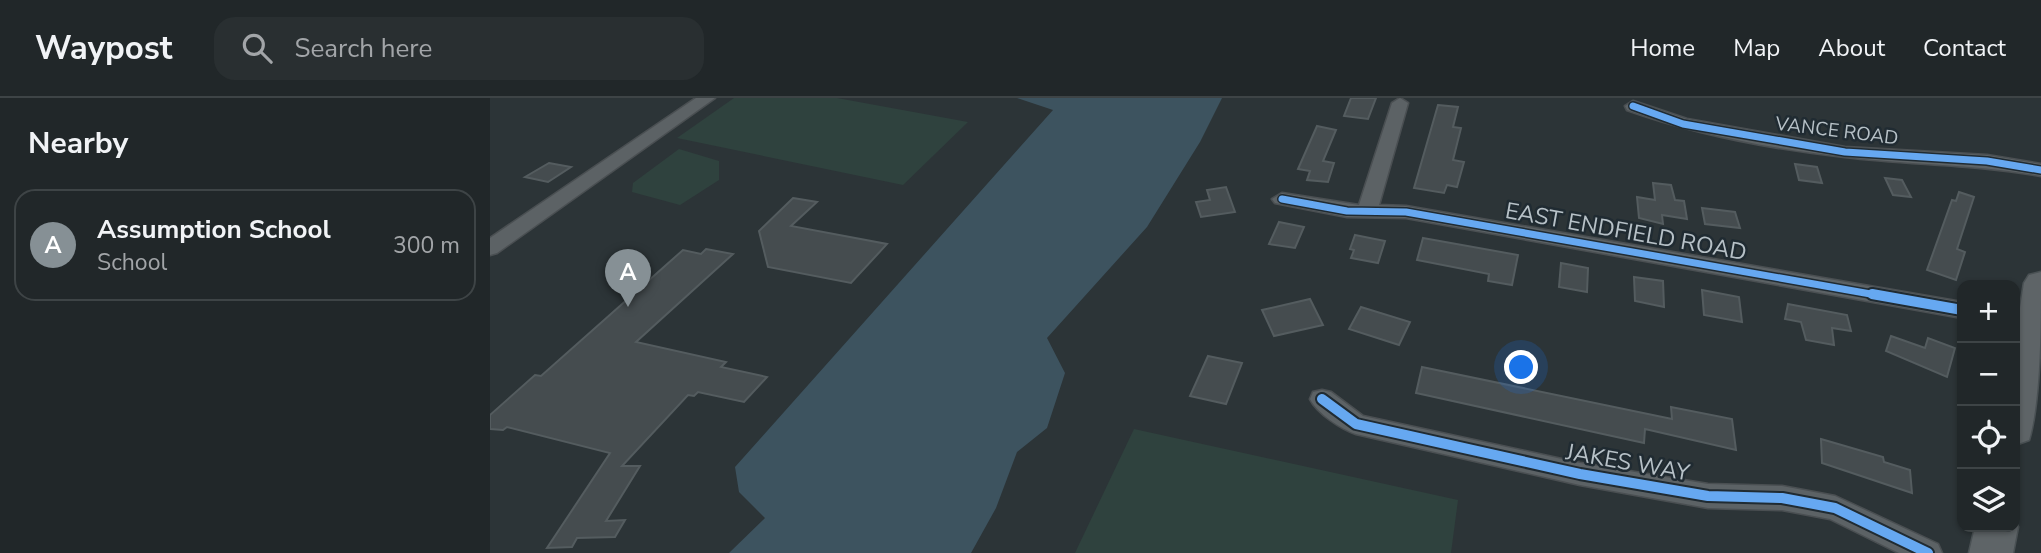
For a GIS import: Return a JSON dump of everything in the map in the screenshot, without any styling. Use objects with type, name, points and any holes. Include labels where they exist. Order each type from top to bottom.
[{"type":"main road","points":[[2020,412],[2035,363],[2025,321],[2041,283]]},
{"type":"main road","points":[[1991,553],[1995,532]]},
{"type":"street","points":[[490,248],[707,98]]},
{"type":"street","points":[[1367,212],[1400,103]]},
{"type":"street","name":"VANCE ROAD","points":[[1633,106],[1683,124],[1845,152],[1998,162],[2041,170]]},
{"type":"street","name":"EAST ENDFIELD ROAD","points":[[1282,199],[1367,212],[1406,212],[1957,309]]},
{"type":"street","name":"JAKES WAY","points":[[1322,399],[1356,424],[1567,471],[1708,496],[1782,498],[1835,508],[1928,553]]},
{"type":"green space","points":[[734,98],[837,98],[968,122],[903,185],[677,138]]},
{"type":"green space","points":[[679,149],[719,161],[719,180],[680,205],[632,192],[633,183]]},
{"type":"green space","points":[[1134,429],[1458,500],[1451,553],[1075,553]]},
{"type":"water","points":[[1017,98],[1222,98],[1200,142],[1147,227],[1047,338],[1065,373],[1047,428],[1017,452],[996,508],[971,553],[729,553],[765,518],[739,492],[735,467],[1053,110]]},
{"type":"building","points":[[1351,98],[1376,98],[1368,119],[1344,116]]},
{"type":"building","points":[[1438,105],[1458,107],[1453,127],[1461,128],[1453,160],[1464,162],[1457,187],[1447,185],[1444,193],[1414,188]]},
{"type":"building","points":[[1317,126],[1336,130],[1323,161],[1334,163],[1328,182],[1307,180],[1310,171],[1298,169]]},
{"type":"building","points":[[549,163],[571,167],[548,182],[525,177]]},
{"type":"building","points":[[1795,164],[1817,167],[1822,183],[1799,180]]},
{"type":"building","points":[[1885,178],[1902,180],[1911,197],[1893,195]]},
{"type":"building","points":[[1653,183],[1671,185],[1675,200],[1684,201],[1687,219],[1662,215],[1663,224],[1639,218],[1637,197],[1655,200]]},
{"type":"building","points":[[1226,187],[1235,212],[1201,217],[1196,202],[1210,200],[1207,190]]},
{"type":"building","points":[[1959,192],[1974,197],[1957,249],[1965,252],[1956,280],[1927,270],[1952,200],[1956,201]]},
{"type":"building","points":[[793,198],[817,202],[791,226],[887,244],[851,283],[768,267],[759,231]]},
{"type":"building","points":[[1702,208],[1735,212],[1740,228],[1705,224]]},
{"type":"building","points":[[1279,222],[1304,227],[1295,248],[1269,244]]},
{"type":"building","points":[[1355,235],[1385,241],[1378,263],[1351,258],[1354,250],[1350,249]]},
{"type":"building","points":[[1423,238],[1518,255],[1512,285],[1488,281],[1489,274],[1417,260]]},
{"type":"building","points":[[706,249],[733,254],[636,342],[726,362],[721,367],[767,377],[744,402],[698,392],[694,396],[688,395],[622,466],[640,466],[606,521],[625,520],[615,537],[577,538],[572,547],[547,548],[610,453],[507,427],[503,430],[490,429],[490,415],[535,375],[541,376],[683,250],[701,254]]},
{"type":"building","points":[[1561,263],[1588,268],[1587,292],[1559,287]]},
{"type":"building","points":[[1634,277],[1663,281],[1664,307],[1635,301]]},
{"type":"building","points":[[1702,290],[1739,297],[1742,322],[1704,315]]},
{"type":"building","points":[[1310,299],[1323,325],[1274,336],[1262,310]]},
{"type":"building","points":[[1788,304],[1847,315],[1851,331],[1832,328],[1834,345],[1806,340],[1801,322],[1785,319]]},
{"type":"building","points":[[1361,307],[1410,322],[1399,345],[1349,329]]},
{"type":"building","points":[[1891,336],[1925,348],[1928,338],[1955,348],[1947,377],[1886,351]]},
{"type":"building","points":[[1208,356],[1242,363],[1226,404],[1190,396]]},
{"type":"building","points":[[1422,367],[1672,419],[1671,407],[1732,419],[1736,450],[1645,429],[1644,443],[1416,393]]},
{"type":"building","points":[[1821,439],[1883,457],[1884,462],[1910,470],[1912,493],[1822,463]]},
{"type":"cycle path","points":[[1633,106],[1683,124],[1845,152],[1987,161],[2041,170]]},
{"type":"cycle path","points":[[1282,199],[1347,211],[1406,212],[1957,309]]},
{"type":"cycle path","points":[[1322,399],[1356,424],[1580,474],[1708,496],[1782,498],[1835,508],[1928,553]]},
{"type":"place","name":"Assumption School","points":[[628,307]]}]
